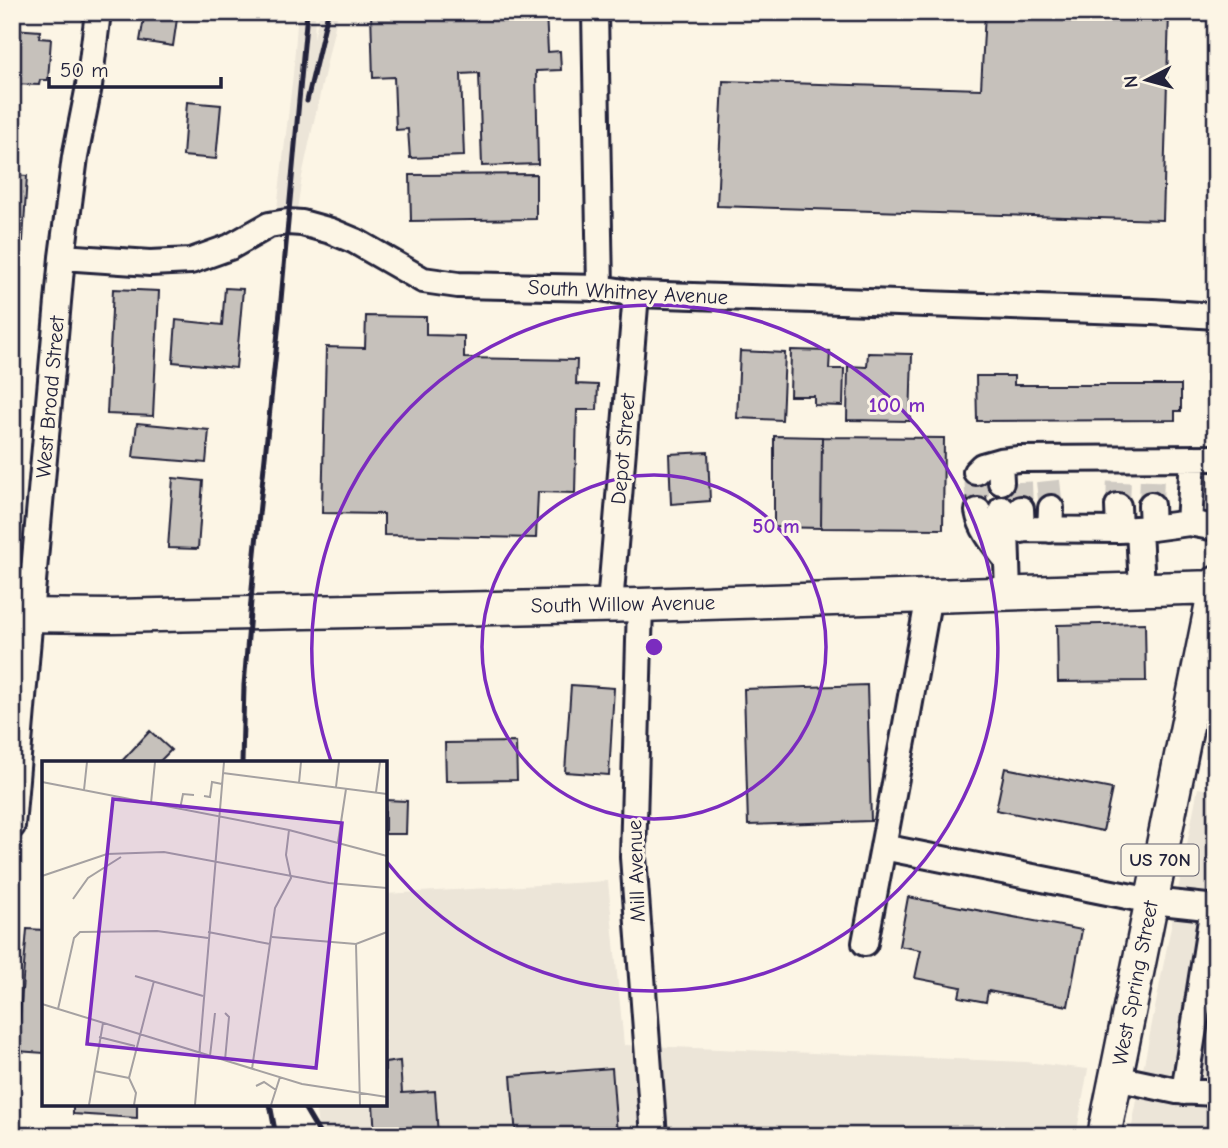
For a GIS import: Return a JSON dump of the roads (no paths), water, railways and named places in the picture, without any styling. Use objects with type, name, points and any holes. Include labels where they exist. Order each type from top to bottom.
[{"type":"main road","name":"South Willow Avenue","points":[[21,615],[113,616],[625,605],[1216,586]]},
{"type":"main road","name":"West Spring Street","points":[[1104,1136],[1216,586]]},
{"type":"street","name":"West Broad Street","points":[[13,814],[21,615],[62,257],[98,12]]},
{"type":"street","points":[[595,12],[600,288]]},
{"type":"street","name":"South Whitney Avenue","points":[[62,257],[150,263],[191,261],[230,247],[269,225],[287,222],[331,230],[424,279],[458,285],[600,288],[636,294],[1216,316]]},
{"type":"street","name":"Depot Street","points":[[625,605],[636,294]]},
{"type":"street","points":[[976,472],[982,466],[1010,471],[1152,468],[1204,458],[1189,523]]},
{"type":"street","points":[[1006,559],[980,522],[1006,517],[1136,519],[1216,528]]},
{"type":"street","points":[[1006,517],[1008,594]]},
{"type":"street","points":[[1136,519],[1142,589]]},
{"type":"street","points":[[865,943],[929,596]]},
{"type":"street","name":"Mill Avenue","points":[[625,605],[633,857],[654,1136]]},
{"type":"street","points":[[883,847],[1152,901],[1214,907],[1184,1092]]},
{"type":"street","points":[[1116,1078],[1184,1092],[1216,1093]]},
{"type":"tunnel","points":[[976,472],[978,511]]},
{"type":"tunnel","points":[[1151,505],[1152,476]]},
{"type":"tunnel","points":[[1118,506],[1119,477]]},
{"type":"tunnel","points":[[1048,481],[1051,508]]},
{"type":"tunnel","points":[[1020,482],[1021,509]]},
{"type":"railway","points":[[242,761],[244,685],[255,553],[307,12]]},
{"type":"railway","points":[[307,101],[328,12]]},
{"type":"railway","points":[[270,1106],[276,1136]]},
{"type":"railway","points":[[303,1106],[321,1136]]}]
